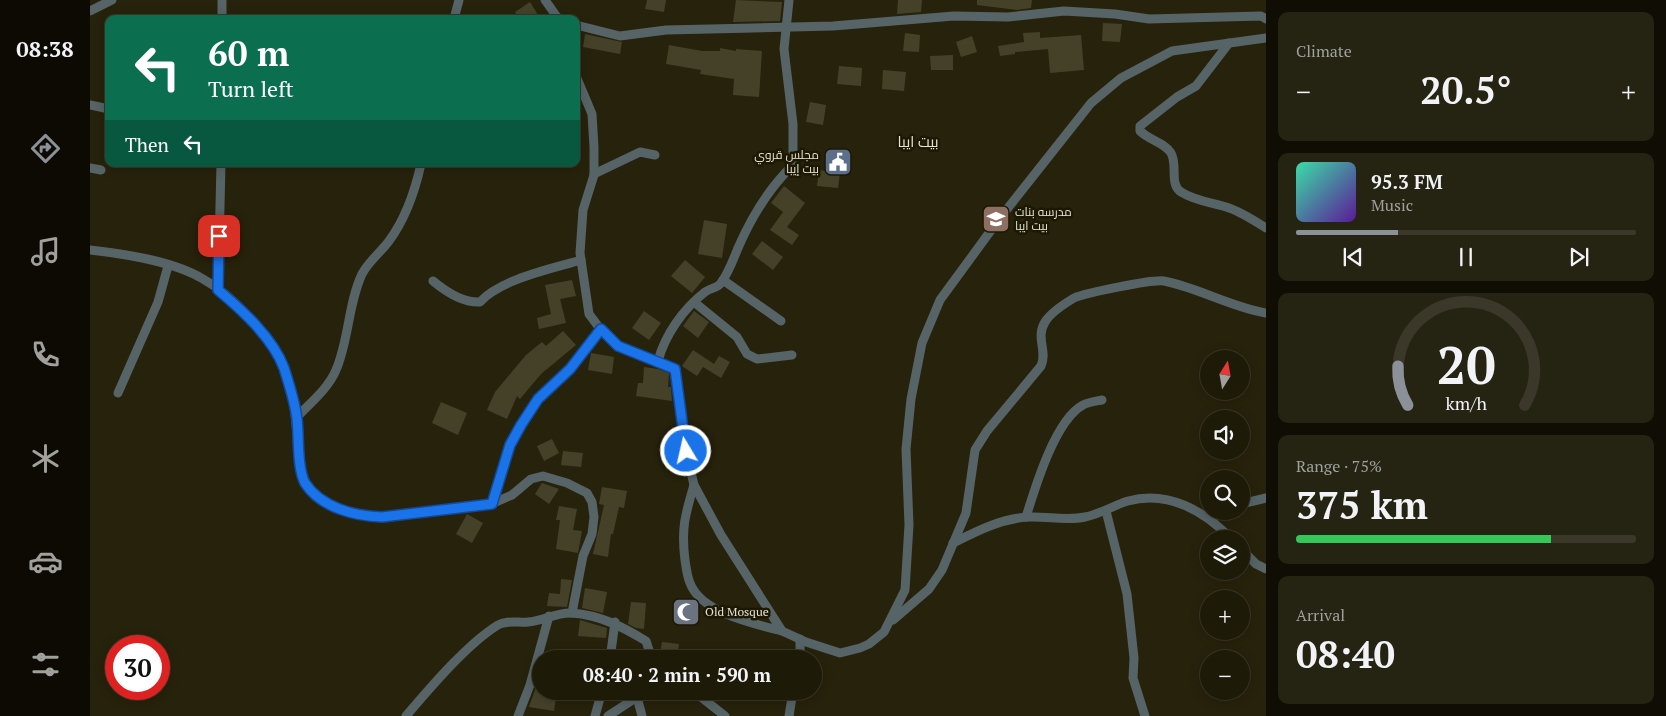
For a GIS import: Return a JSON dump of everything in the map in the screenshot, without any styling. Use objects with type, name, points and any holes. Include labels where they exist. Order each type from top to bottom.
[{"type":"street","points":[[90,11],[112,0]]},
{"type":"street","points":[[222,0],[222,15]]},
{"type":"street","points":[[455,15],[458,0]]},
{"type":"street","points":[[544,0],[556,15]]},
{"type":"street","points":[[658,361],[668,335],[685,311],[706,291],[720,285],[771,189],[793,165],[793,124],[784,49],[788,26],[786,19],[789,0]]},
{"type":"street","points":[[580,26],[620,36],[666,30],[833,26],[954,16],[1008,17],[1064,12],[1115,14],[1149,19],[1254,16],[1266,19]]},
{"type":"street","points":[[694,485],[683,524],[683,545],[690,584],[701,598],[725,613],[749,624],[782,631],[829,651],[840,653],[849,651],[860,648],[877,639],[890,621],[905,590],[909,525],[906,449],[911,399],[922,343],[940,300],[1000,218],[1091,103],[1120,78],[1172,51],[1266,38]]},
{"type":"street","points":[[1229,43],[1196,86],[1177,97],[1140,126],[1140,132],[1170,152],[1173,160],[1175,185],[1181,192],[1231,208],[1266,228]]},
{"type":"street","points":[[580,86],[592,114],[594,174],[583,210],[581,260],[589,314],[618,346],[675,369],[686,451],[694,485],[721,535],[782,631]]},
{"type":"street","points":[[90,105],[105,108]]},
{"type":"street","points":[[594,174],[640,152],[655,155]]},
{"type":"street","points":[[218,290],[221,167]]},
{"type":"street","points":[[297,417],[328,384],[336,371],[356,290],[363,272],[374,257],[389,242],[403,218],[412,200],[420,167]]},
{"type":"street","points":[[90,168],[101,170]]},
{"type":"street","points":[[90,250],[168,266],[204,279],[246,316],[271,346],[283,365],[297,417],[302,472],[305,482],[317,496],[333,506],[367,516],[382,517],[492,504],[512,494],[531,479],[543,476],[567,483],[587,493],[592,502],[594,517],[592,534],[584,556],[572,613]]},
{"type":"street","points":[[433,281],[445,291],[473,303],[480,302],[486,295],[504,286],[581,260]]},
{"type":"street","points":[[118,393],[158,302],[168,266]]},
{"type":"street","points":[[723,280],[781,321]]},
{"type":"street","points":[[890,621],[929,589],[942,570],[966,514],[975,450],[1042,366],[1045,359],[1040,344],[1041,334],[1045,322],[1055,310],[1076,297],[1145,281],[1162,281],[1248,310],[1266,313]]},
{"type":"street","points":[[694,302],[737,337],[747,354],[756,359],[792,355]]},
{"type":"street","points":[[492,504],[510,445],[521,425],[538,399],[570,369],[601,329]]},
{"type":"street","points":[[1026,517],[1040,471],[1063,426],[1074,412],[1084,404],[1102,400]]},
{"type":"street","points":[[1250,502],[1266,498]]},
{"type":"street","points":[[952,544],[981,528],[1009,519],[1026,517],[1085,517],[1106,511],[1129,501],[1159,500],[1176,502],[1200,512]]},
{"type":"street","points":[[1106,511],[1127,594],[1134,658],[1133,678],[1145,716]]},
{"type":"street","points":[[1212,520],[1222,530]]},
{"type":"street","points":[[1250,558],[1256,564],[1266,569]]},
{"type":"street","points":[[406,716],[440,678],[474,644],[499,623],[529,622],[549,616],[572,613],[615,622],[646,641],[649,650]]},
{"type":"street","points":[[518,716],[530,685],[549,616]]},
{"type":"street","points":[[611,650],[615,622]]},
{"type":"street","points":[[800,639],[800,650]]},
{"type":"street","points":[[595,716],[599,700]]},
{"type":"street","points":[[608,716],[631,700]]},
{"type":"street","points":[[641,700],[642,716]]},
{"type":"street","points":[[705,700],[725,716]]},
{"type":"street","points":[[789,716],[792,700]]},
{"type":"building","points":[[647,0],[666,0],[664,12],[645,9]]},
{"type":"building","points":[[736,0],[782,2],[780,21],[733,22]]},
{"type":"building","points":[[898,0],[922,0],[921,12],[897,14]]},
{"type":"building","points":[[977,0],[1032,0],[1031,8],[1017,10],[977,5]]},
{"type":"building","points":[[530,2],[538,15],[517,15],[515,12]]},
{"type":"building","points":[[1103,23],[1122,24],[1120,42],[1102,41]]},
{"type":"building","points":[[1040,32],[1040,38],[1081,35],[1084,70],[1050,73],[1048,49],[1015,52],[1015,54],[1000,56],[998,46],[1024,42],[1023,33]]},
{"type":"building","points":[[905,33],[920,35],[919,52],[903,51]]},
{"type":"building","points":[[585,34],[622,42],[620,54],[583,47]]},
{"type":"building","points":[[972,36],[977,52],[961,57],[956,42]]},
{"type":"building","points":[[669,45],[702,51],[720,51],[720,48],[736,51],[736,49],[762,51],[759,97],[733,95],[734,79],[700,74],[701,70],[666,64]]},
{"type":"building","points":[[953,55],[953,70],[931,70],[930,56]]},
{"type":"building","points":[[839,66],[862,68],[861,86],[837,84]]},
{"type":"building","points":[[883,70],[906,72],[904,91],[882,89]]},
{"type":"building","points":[[810,102],[826,105],[823,125],[806,122]]},
{"type":"building","points":[[819,170],[840,173],[838,188],[817,186]]},
{"type":"building","points":[[784,186],[805,203],[787,227],[799,235],[792,245],[770,230],[783,212],[771,203]]},
{"type":"building","points":[[704,220],[727,224],[722,258],[698,254]]},
{"type":"building","points":[[762,241],[783,257],[773,270],[752,254]]},
{"type":"building","points":[[685,260],[705,277],[692,293],[671,276]]},
{"type":"building","points":[[572,280],[576,296],[560,299],[566,323],[539,329],[537,318],[551,314],[545,285]]},
{"type":"building","points":[[644,311],[661,323],[649,340],[632,328]]},
{"type":"building","points":[[694,311],[709,322],[698,338],[683,326]]},
{"type":"building","points":[[563,331],[576,345],[541,374],[520,399],[517,396],[507,419],[487,410],[495,392],[526,355],[542,342],[546,346]]},
{"type":"building","points":[[693,350],[714,364],[719,356],[730,362],[721,378],[703,367],[697,376],[682,366]]},
{"type":"building","points":[[591,353],[614,357],[612,374],[588,370]]},
{"type":"building","points":[[644,367],[669,373],[668,387],[671,387],[672,401],[636,396],[638,383],[643,383]]},
{"type":"building","points":[[441,402],[467,413],[458,435],[432,423]]},
{"type":"building","points":[[552,439],[559,453],[544,461],[537,446]]},
{"type":"building","points":[[563,451],[583,453],[581,467],[561,465]]},
{"type":"building","points":[[542,483],[559,489],[549,504],[535,494]]},
{"type":"building","points":[[602,487],[627,491],[624,508],[619,507],[613,534],[611,534],[608,557],[593,554],[604,505],[599,504]]},
{"type":"building","points":[[559,506],[577,509],[573,530],[582,531],[578,553],[556,549],[560,520],[556,520]]},
{"type":"building","points":[[467,514],[483,523],[472,543],[456,534]]},
{"type":"building","points":[[561,579],[572,580],[567,607],[547,606],[549,593],[560,594]]},
{"type":"building","points":[[585,588],[607,592],[603,613],[582,608]]},
{"type":"building","points":[[631,602],[646,603],[644,629],[628,624]]},
{"type":"building","points":[[580,620],[607,628],[606,638],[578,636]]},
{"type":"building","points":[[662,642],[679,644],[678,650],[661,650]]},
{"type":"building","points":[[532,698],[532,700],[556,700],[554,711],[529,707]]},
{"type":"place","name":"مجلس قروي بيت إيبا","points":[[838,162]]},
{"type":"place","name":"مدرسه بنات بيت ايبا","points":[[996,219]]},
{"type":"place","name":"Old Mosque","points":[[686,612]]},
{"type":"district","name":"بيت ايبا","points":[[918,142]]},
{"type":"route","points":[[219,236],[218,290],[259,328],[283,365],[297,417],[302,472],[305,482],[317,496],[333,506],[353,513],[382,517],[492,504],[510,445],[521,425],[538,399],[570,369],[601,329],[618,346],[675,369],[686,451]]}]
